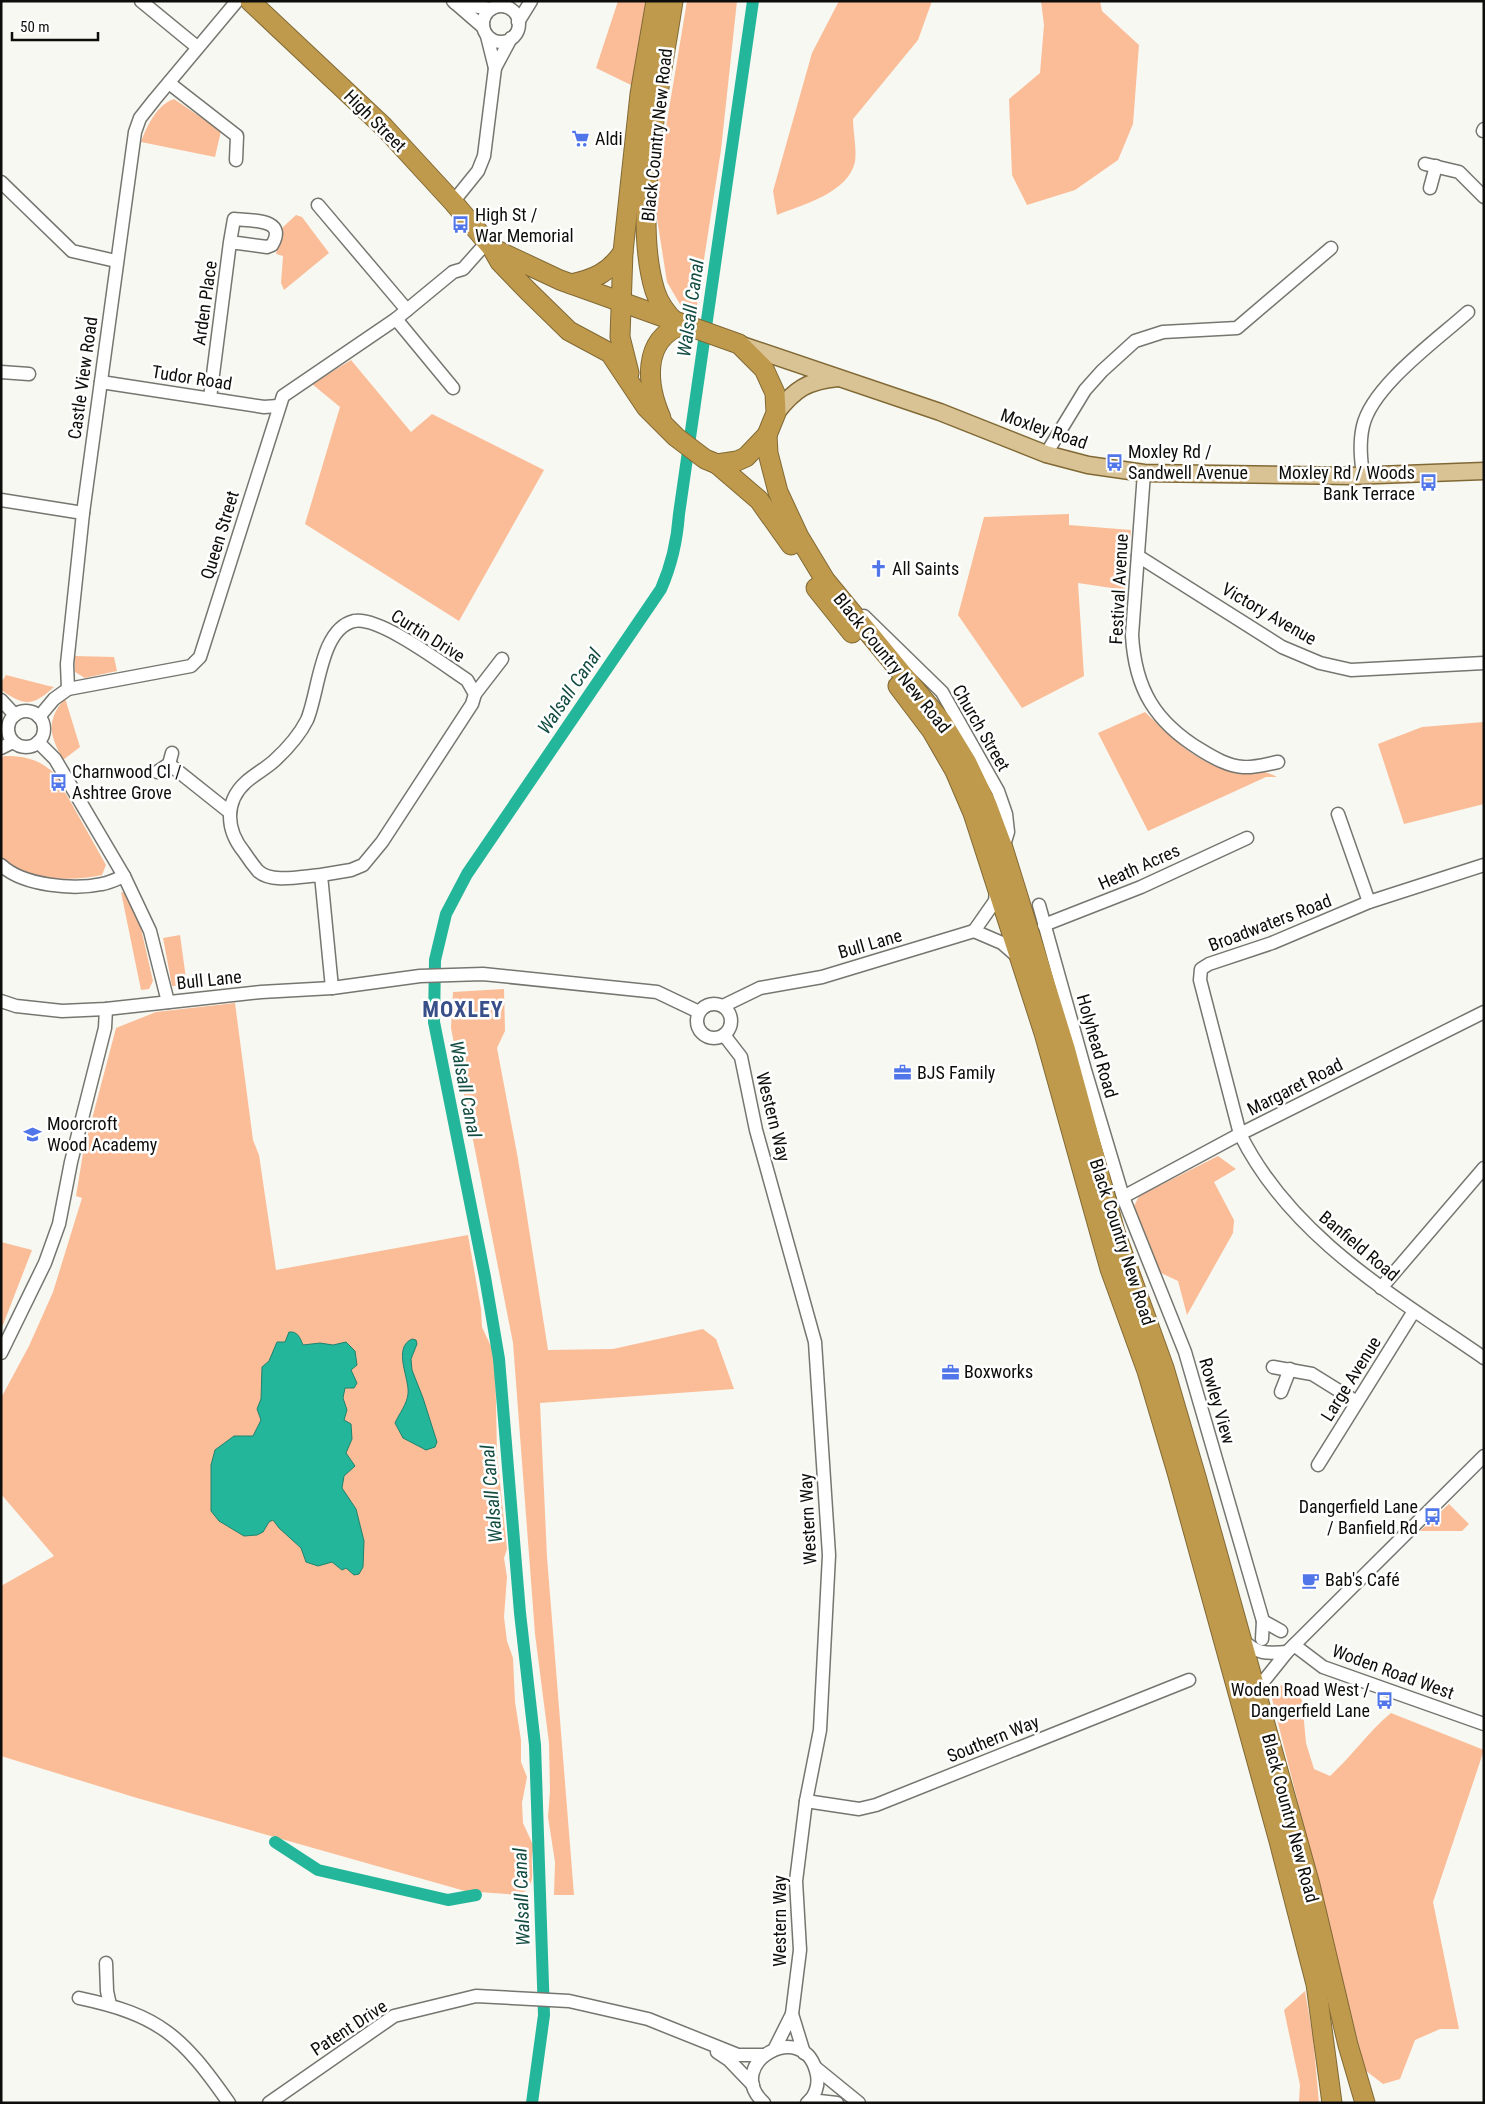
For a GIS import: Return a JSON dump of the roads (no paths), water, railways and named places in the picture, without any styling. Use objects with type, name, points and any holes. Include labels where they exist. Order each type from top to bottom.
[{"type":"highway","name":"High Street","points":[[250,1],[384,127],[490,245],[500,262],[547,310],[569,331],[610,353],[646,407],[671,433]]},
{"type":"highway","name":"Black Country New Road","points":[[631,384],[620,337],[623,252],[640,94],[656,1]]},
{"type":"highway","name":"Black Country New Road","points":[[674,1],[648,181],[647,230],[655,291],[661,304],[685,325]]},
{"type":"highway","name":"High Street","points":[[490,245],[565,282],[685,325]]},
{"type":"highway","points":[[547,310],[545,303],[548,290],[565,282],[590,280],[604,273],[623,252]]},
{"type":"highway","points":[[685,325],[731,341],[764,369],[775,393],[776,413],[767,435],[746,457],[737,461],[711,462],[671,433],[654,401],[650,365],[652,354],[661,339],[673,329],[685,325]]},
{"type":"highway","name":"Black Country New Road","points":[[767,435],[768,453],[778,492],[798,538],[825,580],[942,722],[967,763],[987,805],[1003,848],[1065,1048],[1116,1232],[1164,1368],[1238,1636],[1310,1885],[1348,2045],[1365,2103]]},
{"type":"highway","name":"Black Country New Road","points":[[711,462],[759,500],[834,612],[896,684],[932,731],[955,771],[973,813],[1021,959],[1110,1269],[1155,1399],[1246,1716],[1316,1984],[1332,2103]]},
{"type":"main road","name":"Moxley Road","points":[[731,341],[940,412],[1046,454],[1088,465],[1144,473],[1363,476],[1484,471]]},
{"type":"main road","name":"Moxley Road","points":[[776,413],[798,389],[824,379],[840,378]]},
{"type":"street","points":[[141,1],[197,47]]},
{"type":"street","name":"Castle View Road","points":[[68,688],[66,664],[83,513],[135,132],[140,118],[237,1]]},
{"type":"street","points":[[454,2],[499,42],[516,34],[518,22],[531,1]]},
{"type":"street","points":[[454,2],[503,6],[513,12],[518,22]]},
{"type":"street","points":[[495,68],[485,31],[486,13],[503,6]]},
{"type":"street","points":[[453,202],[478,170],[484,156],[495,68],[511,38]]},
{"type":"street","points":[[169,83],[237,136],[236,160]]},
{"type":"street","points":[[1430,188],[1430,165],[1459,172],[1484,197]]},
{"type":"street","points":[[1,182],[72,251],[116,261]]},
{"type":"street","points":[[318,205],[407,310]]},
{"type":"street","name":"Arden Place","points":[[210,398],[230,242]]},
{"type":"street","name":"Queen Street","points":[[68,688],[191,666],[200,657],[278,406],[283,396],[292,388],[396,319],[445,278],[463,268],[490,245]]},
{"type":"street","points":[[1046,454],[1086,390],[1102,371],[1135,341],[1163,332],[1237,328],[1331,248]]},
{"type":"street","points":[[1363,476],[1360,449],[1363,426],[1370,406],[1383,388],[1468,312]]},
{"type":"street","points":[[396,319],[453,388]]},
{"type":"street","points":[[1,372],[28,374]]},
{"type":"street","name":"Tudor Road","points":[[101,382],[264,406],[278,406]]},
{"type":"street","name":"Festival Avenue","points":[[1144,473],[1132,635],[1133,660],[1141,684],[1165,724],[1184,740],[1218,760],[1230,765],[1244,767],[1278,762]]},
{"type":"street","points":[[1,500],[83,513]]},
{"type":"street","name":"Victory Avenue","points":[[1138,556],[1282,646],[1320,663],[1351,670],[1484,663]]},
{"type":"street","name":"Curtin Drive","points":[[228,811],[235,795],[246,782],[274,761],[307,720],[330,641],[340,628],[354,622],[364,621],[382,625],[467,680],[476,694]]},
{"type":"street","points":[[157,772],[170,758],[228,811],[229,822],[238,846],[259,872],[277,878],[320,875],[351,870],[363,865],[382,842],[472,704],[476,694],[502,659]]},
{"type":"street","points":[[39,717],[54,699],[68,688]]},
{"type":"street","points":[[1,700],[16,715]]},
{"type":"street","points":[[27,712],[39,717],[44,729],[38,742],[29,747],[23,747],[13,742],[9,736],[8,725],[16,715],[27,712]]},
{"type":"street","points":[[1,748],[13,742]]},
{"type":"street","points":[[38,742],[55,759],[124,876],[150,931],[168,1002]]},
{"type":"street","points":[[1338,814],[1369,902]]},
{"type":"street","name":"Heath Acres","points":[[1044,925],[1132,890],[1247,838]]},
{"type":"street","points":[[1,865],[6,870],[35,882],[66,887],[102,884],[124,876]]},
{"type":"street","name":"Broadwaters Road","points":[[1240,1134],[1200,980],[1201,969],[1209,964],[1272,943],[1369,902],[1484,865]]},
{"type":"street","points":[[320,875],[332,988]]},
{"type":"street","points":[[996,881],[995,901],[974,931],[1002,942],[1021,959]]},
{"type":"street","name":"Holyhead Road","points":[[1039,905],[1123,1197]]},
{"type":"street","name":"Bull Lane","points":[[1,1001],[16,1006],[62,1011],[106,1009],[261,992],[332,988],[420,976],[482,974],[657,992],[699,1012],[707,1004],[723,1006],[760,988],[822,977],[974,931]]},
{"type":"street","points":[[699,1012],[697,1023],[702,1033],[712,1038],[724,1035],[731,1021],[730,1015],[723,1006]]},
{"type":"street","points":[[1,1353],[45,1264],[59,1224],[71,1162],[105,1028],[106,1009]]},
{"type":"street","name":"Margaret Road","points":[[1123,1197],[1240,1134],[1484,1012]]},
{"type":"street","name":"Western Way","points":[[724,1035],[741,1057],[756,1130],[815,1342],[829,1555],[820,1730],[806,1801],[796,1881],[800,1950],[792,2014],[770,2051],[755,2066],[753,2085]]},
{"type":"street","name":"Banfield Road","points":[[1240,1134],[1249,1151],[1298,1217],[1381,1288],[1484,1358]]},
{"type":"street","points":[[1381,1288],[1484,1168]]},
{"type":"street","name":"Rowley View","points":[[1123,1197],[1185,1352],[1263,1621],[1262,1639]]},
{"type":"street","name":"Large Avenue","points":[[1318,1465],[1414,1311]]},
{"type":"street","points":[[1274,1367],[1312,1374],[1357,1402]]},
{"type":"street","points":[[1281,1392],[1290,1369]]},
{"type":"street","points":[[1255,1692],[1260,1683],[1290,1648],[1484,1456]]},
{"type":"street","points":[[1263,1621],[1281,1631]]},
{"type":"street","points":[[1238,1636],[1251,1649],[1262,1653],[1290,1648]]},
{"type":"street","name":"Woden Road West","points":[[1290,1648],[1323,1667],[1484,1724]]},
{"type":"street","name":"Southern Way","points":[[806,1801],[859,1809],[876,1805],[1189,1680]]},
{"type":"street","points":[[106,1963],[107,1991],[110,2004]]},
{"type":"street","name":"Patent Drive","points":[[269,2103],[394,2016],[476,1996],[569,2001],[648,2020],[702,2042]]},
{"type":"street","points":[[79,1998],[110,2004],[147,2019],[175,2036],[202,2065],[229,2103]]},
{"type":"street","name":"Western Way","points":[[792,2014],[804,2054]]},
{"type":"street","points":[[702,2042],[738,2055],[788,2047],[810,2058],[816,2068],[859,2103]]},
{"type":"street","points":[[702,2042],[729,2060],[753,2085],[760,2101]]},
{"type":"street","points":[[808,2102],[815,2091],[818,2079],[816,2068]]},
{"type":"street","points":[[808,2102],[838,2103]]},
{"type":"waterway","name":"Walsall Canal","points":[[532,2103],[544,2015],[535,1745],[520,1613],[499,1359],[485,1277],[434,1022],[435,960],[446,914],[467,874],[661,589],[668,571],[677,534],[753,1]]},
{"type":"waterway","points":[[275,1842],[318,1870],[448,1900],[476,1895]]},
{"type":"place","name":"Aldi","points":[[581,139]]},
{"type":"place","name":"High St / War Memorial","points":[[461,225]]},
{"type":"place","name":"Moxley Rd / Sandwell Avenue","points":[[1114,462]]},
{"type":"place","name":"Moxley Rd / Woods Bank Terrace","points":[[1429,483]]},
{"type":"place","name":"All Saints","points":[[878,569]]},
{"type":"place","name":"Charnwood Cl / Ashtree Grove","points":[[58,782]]},
{"type":"place","name":"BJS Family","points":[[903,1073]]},
{"type":"place","name":"Moorcroft Wood Academy","points":[[33,1134]]},
{"type":"place","name":"Boxworks","points":[[950,1372]]},
{"type":"place","name":"Dangerfield Lane / Banfield Rd","points":[[1432,1517]]},
{"type":"place","name":"Bab's Café","points":[[1311,1580]]},
{"type":"place","name":"Woden Road West / Dangerfield Lane","points":[[1384,1700]]},
{"type":"district","name":"MOXLEY","points":[[463,1009]]}]
